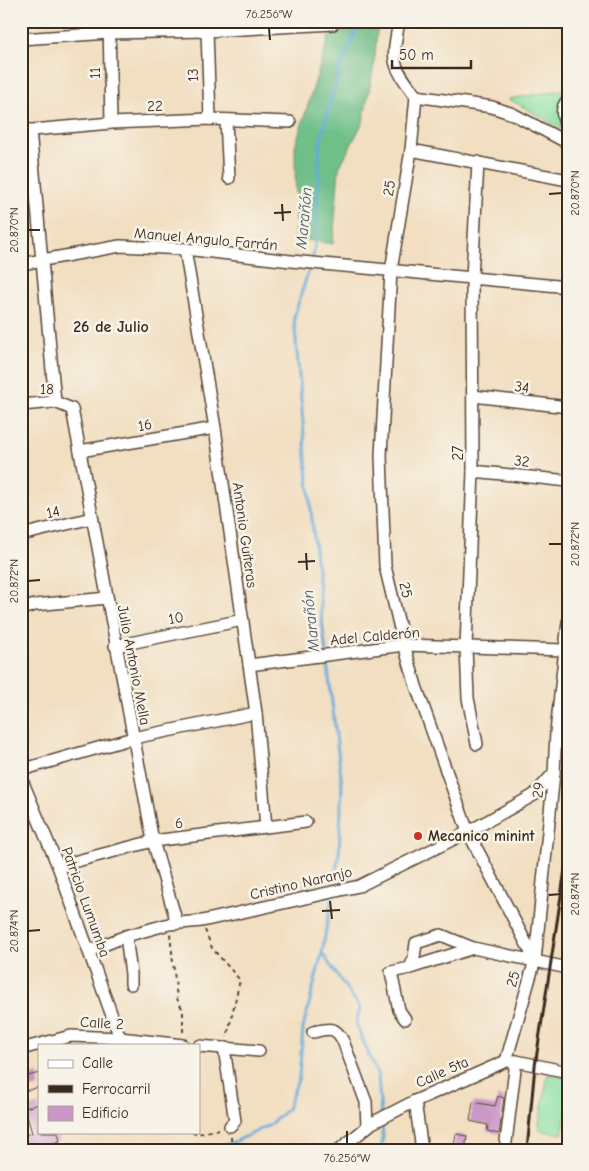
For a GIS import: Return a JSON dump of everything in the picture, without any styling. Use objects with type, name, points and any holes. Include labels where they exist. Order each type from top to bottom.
[{"type":"street","points":[[399,21],[393,55],[397,70],[416,96],[492,107],[513,114],[568,143]]},
{"type":"street","points":[[21,39],[109,27],[207,31],[248,24],[333,24]]},
{"type":"street","name":"11","points":[[109,27],[111,123]]},
{"type":"street","name":"13","points":[[207,31],[210,119]]},
{"type":"street","name":"25","points":[[416,96],[411,150],[391,271],[381,455],[385,566],[416,686],[468,832],[534,960],[511,1061],[505,1150]]},
{"type":"street","points":[[568,100],[564,104],[562,113],[568,132]]},
{"type":"street","name":"22","points":[[26,130],[111,123],[210,119],[290,122]]},
{"type":"street","points":[[226,120],[229,178]]},
{"type":"street","points":[[26,130],[43,259],[55,402]]},
{"type":"street","points":[[411,150],[568,180]]},
{"type":"street","name":"27","points":[[477,744],[468,698],[466,647],[473,471],[472,278],[478,162]]},
{"type":"street","name":"Manuel Angulo Farrán","points":[[21,264],[120,246],[185,249],[391,271],[568,287]]},
{"type":"street","name":"Antonio Guiteras","points":[[185,249],[243,620],[256,713],[266,827]]},
{"type":"street","name":"34","points":[[473,396],[568,407]]},
{"type":"street","name":"18","points":[[21,405],[55,402],[72,409]]},
{"type":"street","name":"Julio Antonio Mella","points":[[72,409],[153,841],[173,924]]},
{"type":"street","name":"16","points":[[80,451],[214,428]]},
{"type":"street","name":"32","points":[[473,471],[568,481]]},
{"type":"street","name":"14","points":[[21,535],[92,518]]},
{"type":"street","points":[[21,609],[35,605],[107,598]]},
{"type":"street","name":"10","points":[[116,646],[243,620]]},
{"type":"street","name":"29","points":[[534,960],[568,622]]},
{"type":"street","name":"Adel Calderón","points":[[249,666],[404,645],[564,650]]},
{"type":"street","points":[[21,770],[133,738],[256,713]]},
{"type":"street","name":"Cristino Naranjo","points":[[89,951],[126,936],[173,924],[202,921],[359,886],[468,832],[534,795],[554,772]]},
{"type":"street","name":"Patricio Lumumba","points":[[21,778],[58,866],[120,1038]]},
{"type":"street","name":"6","points":[[58,866],[153,841],[306,822]]},
{"type":"street","points":[[410,968],[414,958],[416,943],[441,934],[472,948],[568,968]]},
{"type":"street","points":[[126,936],[131,984]]},
{"type":"street","points":[[405,1018],[399,1010],[391,972],[410,968],[472,948]]},
{"type":"street","points":[[313,1032],[331,1029],[339,1033],[344,1041],[366,1102],[370,1125]]},
{"type":"street","name":"Calle 2","points":[[50,1044],[73,1040],[120,1038],[175,1044]]},
{"type":"street","name":"Calle 2","points":[[21,1049],[38,1046]]},
{"type":"street","points":[[200,1046],[259,1052]]},
{"type":"street","points":[[224,1048],[236,1121],[230,1130]]},
{"type":"street","points":[[511,1061],[568,1072]]},
{"type":"street","name":"Calle 5ta","points":[[339,1150],[370,1125],[415,1100],[511,1061]]},
{"type":"street","points":[[415,1100],[422,1150]]},
{"type":"path","points":[[202,921],[212,948],[240,980],[224,1048]]},
{"type":"path","points":[[173,924],[177,999],[183,1010],[175,1044]]},
{"type":"path","points":[[200,1134],[230,1130],[232,1150]]},
{"type":"green space","points":[[334,21],[378,21],[374,65],[363,122],[339,168],[333,244],[296,238],[295,146]]},
{"type":"green space","points":[[568,89],[568,132],[509,99]]},
{"type":"green space","points":[[548,1074],[568,1078],[568,1104],[562,1134],[538,1130]]},
{"type":"building","points":[[38,1073],[38,1087],[21,1092],[21,1078]]},
{"type":"building","points":[[498,1096],[504,1098],[499,1134],[487,1131],[488,1125],[470,1121],[473,1102],[495,1106]]},
{"type":"building","points":[[38,1104],[38,1134],[58,1134],[60,1141],[39,1148],[21,1150],[21,1136],[32,1133],[25,1108]]},
{"type":"building","points":[[456,1134],[467,1136],[465,1150],[453,1150]]},
{"type":"waterway","name":"Marañón","points":[[312,260],[315,247],[320,143],[336,80],[360,21]]},
{"type":"waterway","name":"Marañón","points":[[310,266],[294,317],[321,611],[342,785],[339,853],[333,890]]},
{"type":"waterway","name":"Marañón","points":[[332,896],[322,953],[360,1008],[356,1024],[378,1076],[381,1114]]},
{"type":"waterway","points":[[211,1150],[234,1142],[270,1125],[287,1109],[299,1077],[303,1028],[322,953]]},
{"type":"waterway","name":"Marañón","points":[[381,1150],[383,1137],[382,1121]]},
{"type":"railway","points":[[527,1150],[535,1066],[568,850]]},
{"type":"place","name":"Mecanico minint","points":[[418,836]]},
{"type":"district","name":"26 de Julio","points":[[111,326]]}]
